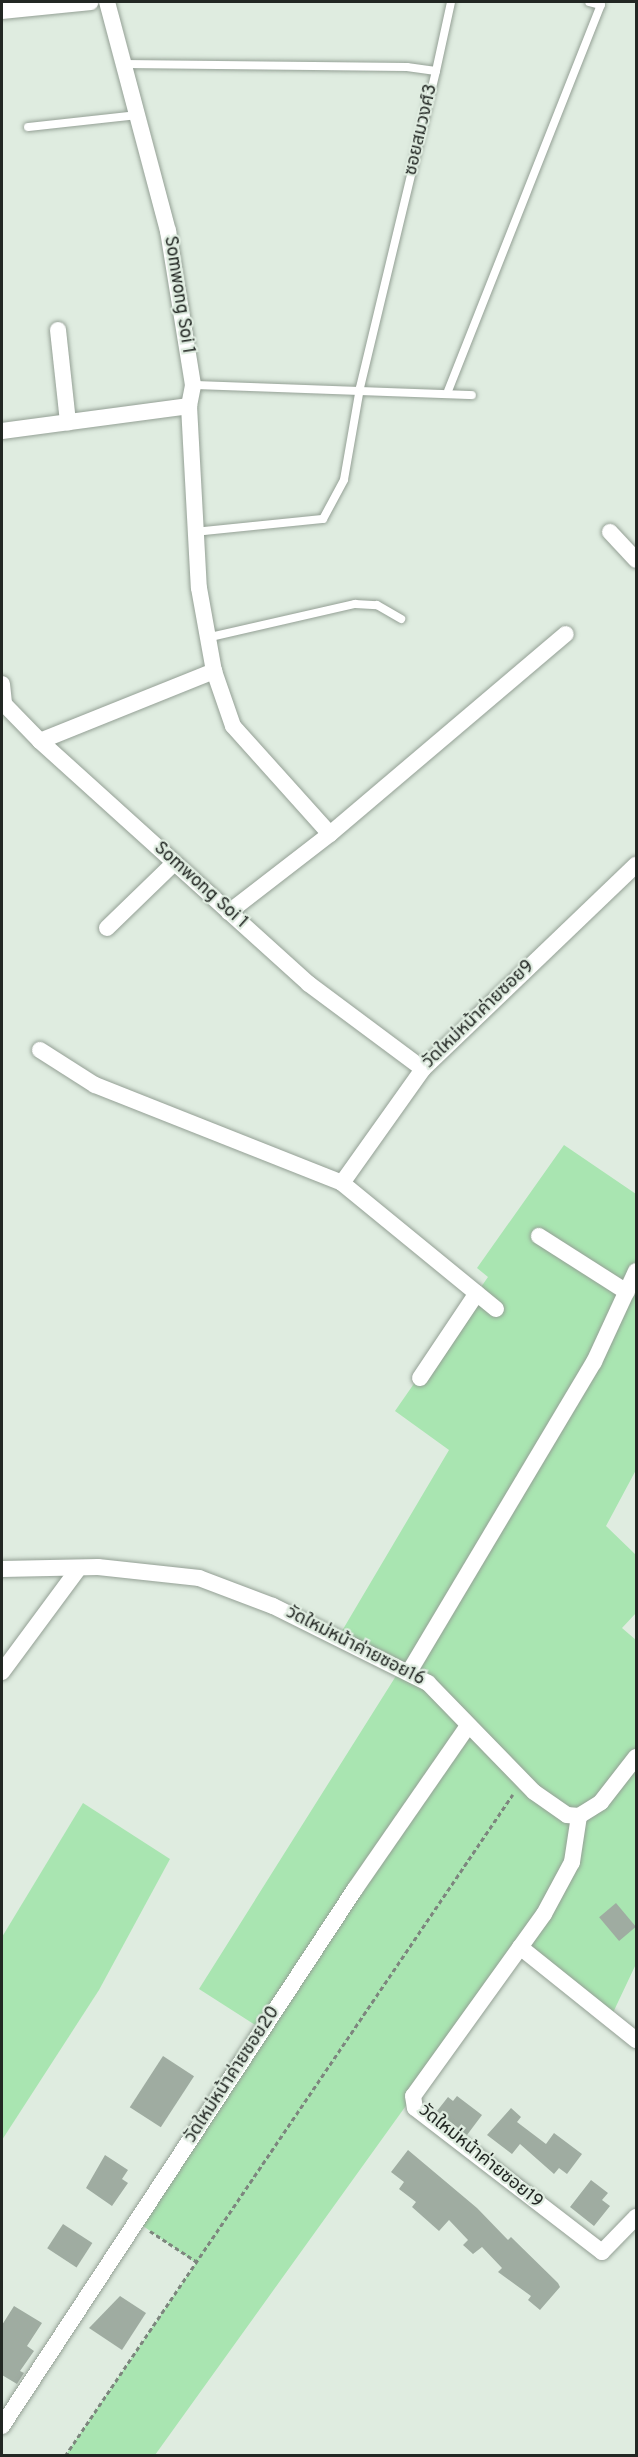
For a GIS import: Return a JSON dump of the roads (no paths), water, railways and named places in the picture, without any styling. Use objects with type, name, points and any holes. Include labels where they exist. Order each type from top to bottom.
[{"type":"street","points":[[2,11],[91,2]]},
{"type":"street","name":"Somwong Soi 1","points":[[107,2],[168,231],[193,385],[189,406],[196,532],[206,638],[214,671],[233,726],[330,834]]},
{"type":"street","points":[[58,330],[68,422]]},
{"type":"street","points":[[2,431],[189,406]]},
{"type":"street","points":[[610,532],[636,560]]},
{"type":"street","points":[[229,912],[330,834],[566,634]]},
{"type":"street","points":[[40,741],[214,671]]},
{"type":"street","name":"Somwong Soi 1","points":[[2,684],[3,705],[40,741],[309,984],[423,1069]]},
{"type":"street","points":[[107,928],[174,862]]},
{"type":"street","name":"วัดใหม่หน้าค่ายซอย9","points":[[342,1183],[423,1069],[636,865]]},
{"type":"street","points":[[40,1050],[95,1085],[342,1183],[496,1309]]},
{"type":"street","points":[[539,1236],[627,1292]]},
{"type":"street","points":[[409,1672],[594,1362],[636,1271]]},
{"type":"street","points":[[420,1378],[477,1293]]},
{"type":"street","points":[[2,1672],[79,1568]]},
{"type":"street","name":"วัดใหม่หน้าค่ายซอย16","points":[[2,1569],[79,1568],[199,1578],[283,1611],[428,1683],[522,1780],[554,1808],[579,1816]]},
{"type":"street","name":"วัดใหม่หน้าค่ายซอย20","points":[[2,2426],[136,2221],[468,1726]]},
{"type":"street","points":[[579,1816],[601,1802],[636,1757]]},
{"type":"street","name":"วัดใหม่หน้าค่ายซอย19","points":[[579,1816],[572,1862],[544,1914],[413,2096],[415,2108],[602,2252],[636,2217]]},
{"type":"street","points":[[520,1947],[636,2040]]},
{"type":"lane","points":[[436,71],[451,2]]},
{"type":"lane","points":[[448,391],[601,5],[589,2]]},
{"type":"lane","name":"ซอยสมวงศ์3","points":[[124,64],[407,67],[436,71],[360,388],[344,480],[323,519],[196,532]]},
{"type":"lane","points":[[28,127],[138,116]]},
{"type":"lane","points":[[193,385],[360,388],[472,394]]},
{"type":"lane","points":[[206,638],[283,624],[354,604],[377,605],[401,619]]}]
